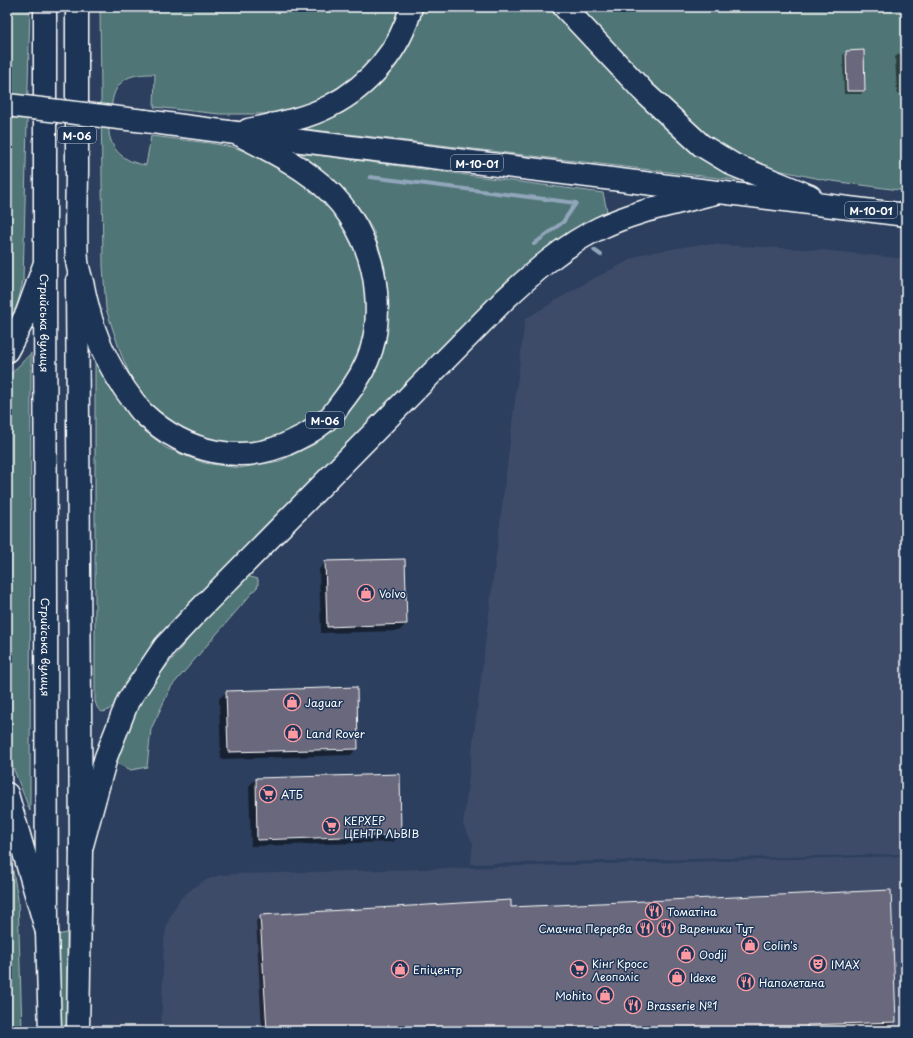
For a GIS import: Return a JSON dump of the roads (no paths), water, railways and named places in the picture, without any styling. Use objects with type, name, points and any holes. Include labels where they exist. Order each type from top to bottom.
[{"type":"main road","name":"Стрийська вулиця","points":[[44,7],[47,932],[50,1031]]},
{"type":"main road","name":"М-06","points":[[7,105],[144,121],[236,133],[281,156],[332,194],[353,221],[366,247],[375,276],[378,311],[376,336],[369,360],[351,390],[331,416],[307,434],[288,444],[265,452],[242,454],[218,453],[196,448],[168,434],[142,413],[121,385],[104,356],[91,318],[77,263],[77,7]]},
{"type":"main road","points":[[236,133],[302,117],[330,106],[353,92],[369,79],[392,50],[405,27],[411,7]]},
{"type":"main road","points":[[564,7],[645,93],[701,144],[734,165],[836,206]]},
{"type":"main road","name":"М-10-01","points":[[236,133],[906,215]]},
{"type":"main road","points":[[81,849],[106,757],[128,701],[165,646],[198,611],[505,299],[542,266],[568,247],[599,228],[644,212],[719,192]]},
{"type":"main road","points":[[7,351],[27,312],[45,263]]},
{"type":"main road","points":[[77,263],[81,849],[78,1031]]},
{"type":"main road","points":[[7,794],[47,932]]},
{"type":"waterway","points":[[370,177],[576,203],[563,222],[534,244]]},
{"type":"waterway","points":[[594,250],[601,255]]},
{"type":"place","name":"Volvo","points":[[366,593]]},
{"type":"place","name":"Jaguar","points":[[292,702]]},
{"type":"place","name":"Land Rover","points":[[293,733]]},
{"type":"place","name":"АТБ","points":[[268,794]]},
{"type":"place","name":"КЕРХЕР ЦЕНТР ЛЬВІВ","points":[[331,826]]},
{"type":"place","name":"Томатіна","points":[[654,911]]},
{"type":"place","name":"Смачна Перерва","points":[[645,928]]},
{"type":"place","name":"Вареники Тут","points":[[666,928]]},
{"type":"place","name":"Colin's","points":[[750,945]]},
{"type":"place","name":"Oodji","points":[[686,954]]},
{"type":"place","name":"IMAX","points":[[818,964]]},
{"type":"place","name":"Епіцентр","points":[[400,969]]},
{"type":"place","name":"Кінґ Кросс Леополіс","points":[[579,969]]},
{"type":"place","name":"Idexe","points":[[677,977]]},
{"type":"place","name":"Наполетана","points":[[746,982]]},
{"type":"place","name":"Mohito","points":[[605,995]]},
{"type":"place","name":"Brasserie №1","points":[[633,1005]]}]
